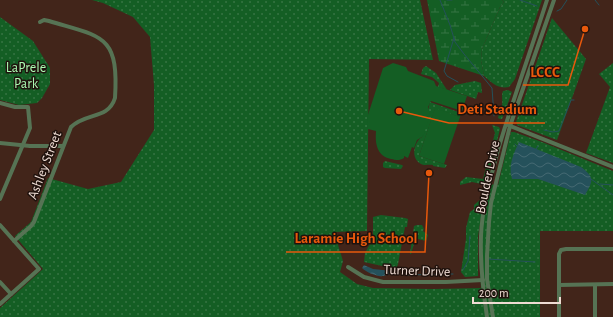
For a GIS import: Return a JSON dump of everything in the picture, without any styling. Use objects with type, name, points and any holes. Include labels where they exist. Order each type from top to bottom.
[{"type":"street","name":"Boulder Drive","points":[[487,317],[482,280],[481,234],[490,179],[547,0]]},
{"type":"street","name":"Boulder Drive","points":[[493,317],[486,256],[489,216],[508,125],[554,0]]},
{"type":"street","name":"Ashley Street","points":[[14,241],[34,222],[68,131],[76,122],[107,111],[113,103],[116,92],[114,59],[110,47],[97,36],[49,21],[44,20],[40,22]]},
{"type":"street","points":[[0,103],[15,107],[28,107],[30,128],[0,199]]},
{"type":"street","points":[[508,125],[613,167]]},
{"type":"street","points":[[0,143],[63,146]]},
{"type":"street","points":[[0,225],[39,269],[0,304]]},
{"type":"street","points":[[559,317],[559,254],[561,250],[613,249]]},
{"type":"street","name":"Turner Drive","points":[[348,267],[364,276],[383,282],[432,282],[488,279]]},
{"type":"street","points":[[0,282],[11,294]]},
{"type":"street","points":[[595,284],[595,317]]},
{"type":"street","points":[[559,285],[613,284]]},
{"type":"green space","points":[[92,0],[420,0],[433,60],[369,59],[367,231],[334,232],[343,261],[340,272],[357,284],[373,288],[481,288],[479,237],[488,184],[498,185],[511,132],[542,142],[613,171],[613,231],[540,231],[540,317],[0,317],[0,308],[43,269],[15,236],[31,222],[48,178],[88,189],[121,182],[154,130],[154,85],[150,37],[133,17],[103,3]]},
{"type":"green space","points":[[427,0],[502,0],[504,2],[500,7],[482,49],[481,60],[484,76],[439,61]]},
{"type":"green space","points":[[502,0],[542,0],[515,79],[509,87],[495,85],[484,76],[481,60],[482,49],[500,7],[504,2]]},
{"type":"green space","name":"LaPrele Park","points":[[0,17],[33,41],[50,68],[50,84],[42,98],[37,103],[19,105],[0,100]]},
{"type":"green space","points":[[552,18],[586,59],[557,140],[517,125],[516,122]]},
{"type":"green space","points":[[393,63],[406,67],[408,71],[434,81],[436,86],[467,96],[462,111],[431,101],[428,107],[430,114],[424,134],[417,140],[414,148],[412,147],[408,158],[404,156],[401,160],[391,159],[380,152],[376,140],[376,131],[368,129],[367,118],[383,68]]},
{"type":"green space","points":[[613,63],[613,163],[586,153],[610,87],[599,74]]},
{"type":"green space","points":[[426,66],[436,73],[447,90],[438,87],[439,83],[432,77],[421,74],[423,68]]},
{"type":"green space","points":[[475,81],[481,83],[482,93],[478,92],[476,99],[450,90],[455,85]]},
{"type":"green space","points":[[508,90],[512,92],[502,119],[500,119],[498,118],[502,105],[502,93],[503,91]]},
{"type":"green space","points":[[430,102],[461,113],[460,117],[435,109],[419,156],[447,165],[445,168],[421,164],[415,158],[414,154],[415,146],[422,137]]},
{"type":"green space","points":[[435,108],[460,117],[444,164],[419,156]]},
{"type":"green space","points":[[492,125],[499,127],[500,129],[486,185],[472,182],[460,185],[460,182],[466,177],[483,179],[495,133]]},
{"type":"green space","points":[[385,161],[403,166],[401,169],[385,168],[383,167],[383,163]]},
{"type":"green space","points":[[483,192],[485,192],[478,236],[478,276],[465,277],[461,272],[466,239],[466,228],[470,212],[474,209],[474,205],[481,199]]},
{"type":"green space","points":[[381,215],[408,219],[396,269],[364,262],[365,253],[373,238],[373,217]]},
{"type":"green space","points":[[422,225],[424,229],[423,231],[428,235],[426,241],[418,239],[415,240],[410,254],[414,226]]},
{"type":"water","points":[[519,142],[581,167],[588,173],[591,179],[590,186],[585,195],[538,179],[512,179],[511,165]]},
{"type":"water","points":[[364,265],[373,269],[392,271],[394,274],[383,276],[375,275],[362,268]]},
{"type":"waterway","points":[[440,0],[455,42],[492,88],[494,116]]},
{"type":"waterway","points":[[447,0],[452,0]]},
{"type":"waterway","points":[[520,0],[537,6]]},
{"type":"waterway","points":[[557,11],[561,9],[567,0]]},
{"type":"waterway","points":[[595,0],[599,5]]},
{"type":"waterway","points":[[454,38],[444,71],[447,76],[458,82]]},
{"type":"waterway","points":[[544,130],[553,132],[559,131],[571,100],[574,100]]},
{"type":"waterway","points":[[591,179],[613,195]]},
{"type":"waterway","points":[[600,184],[613,185]]},
{"type":"waterway","points":[[463,270],[468,261],[470,236]]},
{"type":"waterway","points":[[488,259],[535,262]]},
{"type":"waterway","points":[[406,275],[453,274]]},
{"type":"place","name":"LCCC","points":[[585,29]]},
{"type":"place","name":"Deti Stadium","points":[[399,111]]},
{"type":"place","name":"Laramie High School","points":[[429,173]]}]
